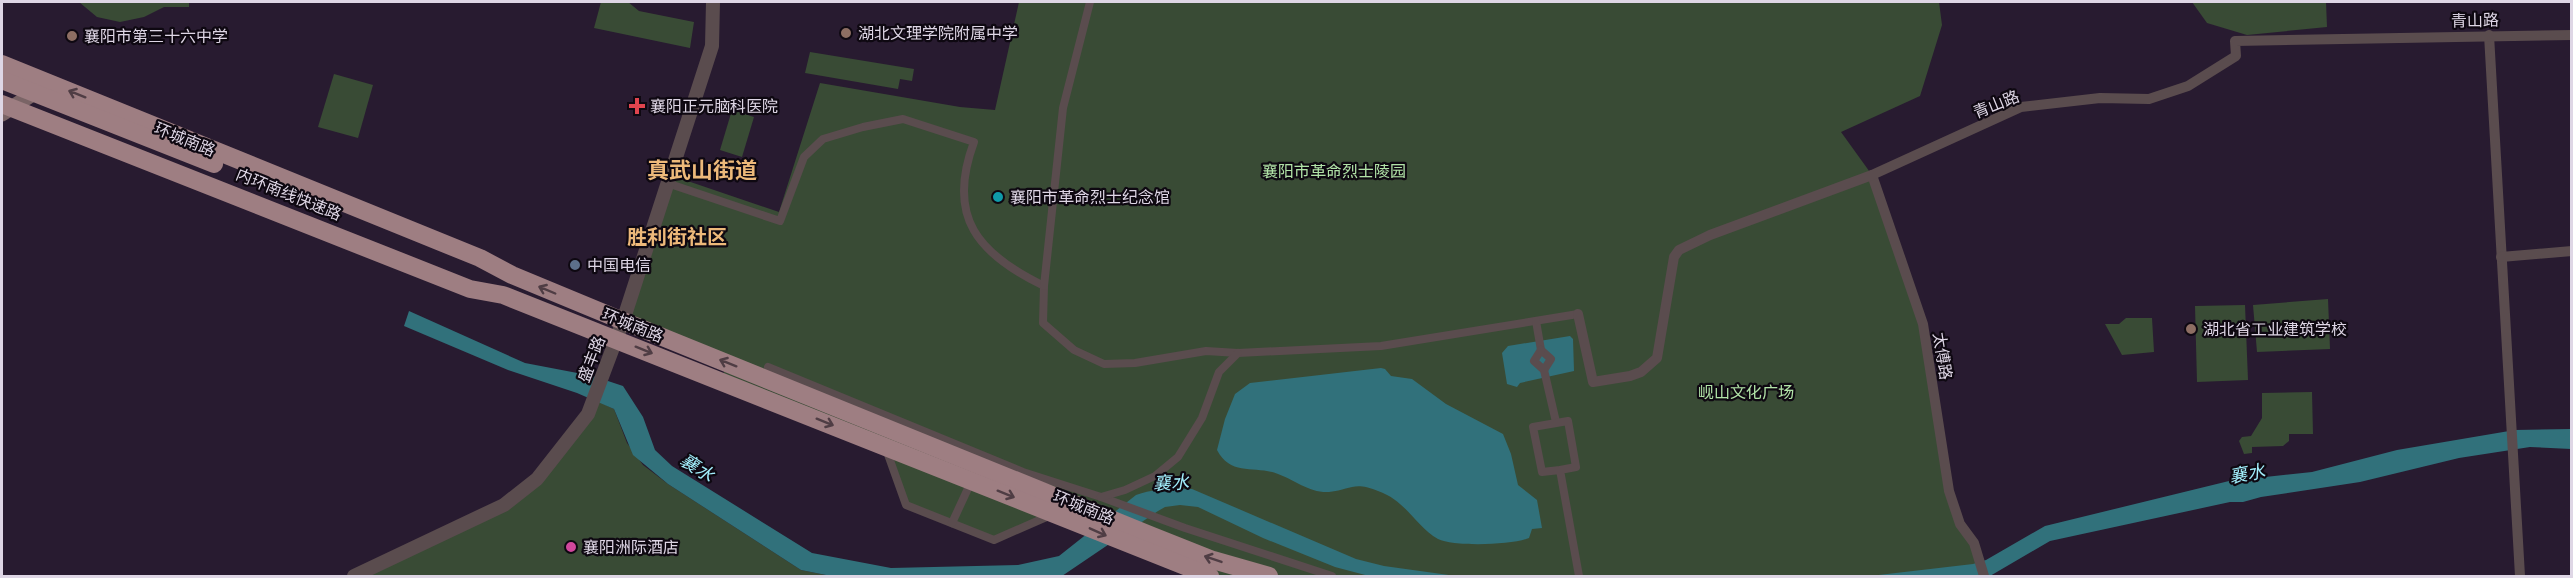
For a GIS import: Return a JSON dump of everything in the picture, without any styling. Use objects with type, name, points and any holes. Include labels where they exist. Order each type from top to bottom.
[{"type":"highway","name":"环城南路","points":[[2,64],[480,258],[512,275],[1066,511],[1129,545],[1210,576]]},
{"type":"highway","name":"内环南线快速路","points":[[2,80],[394,243],[503,295]]},
{"type":"highway","name":"内环南线快速路","points":[[2,90],[394,243],[480,262],[512,275]]},
{"type":"highway","name":"环城南路","points":[[4,112],[53,124],[470,289],[503,295],[972,480],[1066,511],[1153,526],[1213,560],[1269,576]]},
{"type":"main road","points":[[2,90],[23,72]]},
{"type":"main road","points":[[4,112],[49,83]]},
{"type":"street","name":"盛丰路","points":[[354,576],[504,505],[537,479],[588,414],[623,321],[712,46],[713,2]]},
{"type":"street","points":[[1090,2],[1063,108],[1044,286],[1043,323],[1074,350],[1104,364],[1135,363],[1206,351],[1238,353],[1381,346],[1578,314]]},
{"type":"street","points":[[2488,35],[2520,576]]},
{"type":"street","name":"青山路","points":[[1578,314],[1593,382],[1641,372],[1657,358],[1674,257],[1679,250],[1710,235],[1872,175],[2021,107],[2100,98],[2149,99],[2188,86],[2236,56],[2235,41],[2571,35]]},
{"type":"street","points":[[668,183],[780,221],[804,157],[823,139],[863,127],[903,119],[974,142],[965,167],[962,190],[974,231],[989,252],[1018,274],[1044,286]]},
{"type":"street","name":"太傅路","points":[[1872,175],[1923,324],[1949,491],[1960,524],[1974,543],[1984,576]]},
{"type":"street","points":[[2501,257],[2571,251]]},
{"type":"street","points":[[1536,321],[1541,350],[1551,358],[1545,374]]},
{"type":"street","points":[[1541,350],[1534,361],[1545,374],[1556,422]]},
{"type":"street","points":[[1101,497],[1125,490],[1155,476],[1178,457],[1202,418],[1219,372],[1238,353]]},
{"type":"street","points":[[768,367],[1023,472],[1101,497],[1153,526],[1332,576]]},
{"type":"street","points":[[1568,421],[1576,466],[1560,470],[1542,472],[1533,427],[1568,421]]},
{"type":"street","points":[[884,445],[906,505],[994,540],[1066,511]]},
{"type":"street","points":[[1560,470],[1579,576]]},
{"type":"street","points":[[952,523],[972,480]]},
{"type":"green space","points":[[79,2],[189,2],[189,7],[164,7],[144,17],[120,22],[97,17]]},
{"type":"green space","points":[[601,2],[628,2],[639,11],[694,22],[690,48],[594,28]]},
{"type":"green space","name":"岘山文化广场","points":[[1019,2],[1939,2],[1942,25],[1920,96],[1841,132],[1872,175],[1923,324],[1949,491],[1984,576],[1210,576],[1055,513],[994,540],[906,505],[884,445],[721,380],[726,366],[623,321],[670,175],[779,212],[820,83],[960,107],[995,110]]},
{"type":"green space","points":[[2192,2],[2326,2],[2327,27],[2247,35],[2207,23]]},
{"type":"green space","points":[[810,52],[914,69],[912,81],[900,79],[898,89],[805,73]]},
{"type":"green space","points":[[334,74],[373,85],[358,138],[318,127]]},
{"type":"green space","points":[[732,110],[754,117],[742,157],[720,150]]},
{"type":"green space","points":[[2328,299],[2330,349],[2257,352],[2253,305]]},
{"type":"green space","points":[[2245,305],[2248,380],[2197,382],[2195,306]]},
{"type":"green space","points":[[2126,318],[2152,318],[2154,352],[2122,355],[2105,324],[2119,324]]},
{"type":"green space","points":[[2312,392],[2313,434],[2289,434],[2289,441],[2283,446],[2252,447],[2252,453],[2244,454],[2239,441],[2242,437],[2251,436],[2262,418],[2262,393]]},
{"type":"green space","points":[[593,399],[614,409],[627,443],[643,465],[668,484],[801,570],[831,576],[354,576],[504,505],[537,479]]},
{"type":"shaded area","name":"襄水","points":[[409,311],[525,363],[593,376],[623,386],[643,417],[655,450],[672,466],[812,553],[891,568],[1018,565],[1059,556],[1136,495],[1157,490],[1192,489],[1356,559],[1384,566],[1456,576],[1369,576],[1335,567],[1263,538],[1198,507],[1180,505],[1165,507],[1158,511],[1062,576],[831,576],[801,570],[668,484],[633,455],[614,409],[577,393],[508,370],[404,326]]},
{"type":"shaded area","points":[[1570,336],[1573,339],[1574,371],[1520,383],[1517,387],[1507,384],[1502,353],[1508,346]]},
{"type":"shaded area","points":[[1381,368],[1391,376],[1412,379],[1446,404],[1503,434],[1511,454],[1518,485],[1537,500],[1542,528],[1532,529],[1529,538],[1510,542],[1470,544],[1446,542],[1430,534],[1404,507],[1388,495],[1357,486],[1322,492],[1302,486],[1270,471],[1244,469],[1229,464],[1217,450],[1225,419],[1235,394],[1250,383]]},
{"type":"shaded area","name":"襄水","points":[[2571,429],[2571,449],[2530,447],[2459,458],[2360,482],[2261,497],[2243,502],[2230,502],[2050,541],[1990,576],[1870,576],[1973,564],[1986,560],[2045,526],[2229,481],[2312,472],[2397,450],[2515,430]]},
{"type":"place","name":"湖北文理学院附属中学","points":[[846,33]]},
{"type":"place","name":"襄阳市第三十六中学","points":[[72,36]]},
{"type":"place","name":"襄阳正元脑科医院","points":[[637,106]]},
{"type":"place","name":"襄阳市革命烈士纪念馆","points":[[998,197]]},
{"type":"place","name":"中国电信","points":[[575,265]]},
{"type":"place","name":"湖北省工业建筑学校","points":[[2191,329]]},
{"type":"place","name":"襄阳洲际酒店","points":[[571,547]]},
{"type":"district","name":"真武山街道","points":[[702,170]]},
{"type":"district","name":"胜利街社区","points":[[677,237]]},
{"type":"park label","name":"襄阳市革命烈士陵园","points":[[1334,171]]}]
